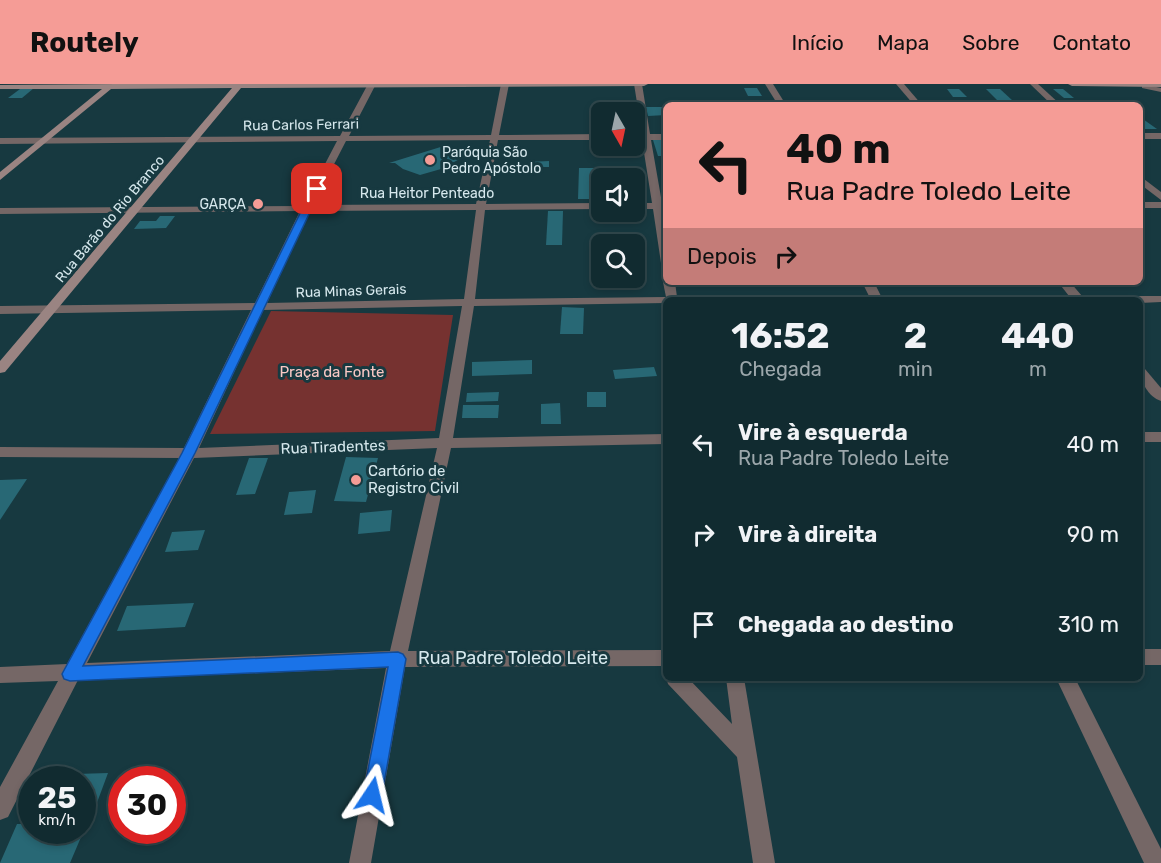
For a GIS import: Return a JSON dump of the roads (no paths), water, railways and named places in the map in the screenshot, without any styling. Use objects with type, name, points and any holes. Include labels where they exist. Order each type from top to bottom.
[{"type":"main road","points":[[0,86],[5,84]]},
{"type":"main road","points":[[0,86],[644,84]]},
{"type":"main road","points":[[1072,84],[1161,85]]},
{"type":"main road","points":[[0,177],[111,85]]},
{"type":"main road","name":"Rua Barão do Rio Branco","points":[[0,369],[135,212],[239,85]]},
{"type":"street","points":[[0,809],[189,453],[307,207],[372,84]]},
{"type":"street","points":[[360,863],[398,659],[445,443],[469,302],[481,206],[505,84]]},
{"type":"street","points":[[638,84],[640,102]]},
{"type":"street","points":[[769,84],[780,102]]},
{"type":"street","points":[[900,84],[915,102]]},
{"type":"street","points":[[1034,84],[1054,102]]},
{"type":"street","points":[[1145,86],[1161,90]]},
{"type":"street","points":[[1143,136],[1161,136]]},
{"type":"street","name":"Rua Carlos Ferrari","points":[[0,141],[591,137]]},
{"type":"street","points":[[663,137],[645,137],[661,206],[663,229]]},
{"type":"street","points":[[1143,181],[1161,197]]},
{"type":"street","points":[[1143,205],[1161,205]]},
{"type":"street","name":"Rua Heitor Penteado","points":[[0,212],[135,212],[307,207],[591,206]]},
{"type":"street","points":[[645,206],[661,206]]},
{"type":"street","points":[[1066,285],[1076,297]]},
{"type":"street","points":[[1143,299],[1161,299]]},
{"type":"street","name":"Rua Minas Gerais","points":[[0,310],[260,308],[469,302],[663,300]]},
{"type":"street","points":[[1143,376],[1161,397]]},
{"type":"street","points":[[1143,437],[1161,437]]},
{"type":"street","name":"Rua Tiradentes","points":[[0,452],[189,453],[445,443],[663,439]]},
{"type":"street","points":[[1143,657],[1161,657]]},
{"type":"street","name":"Rua Padre Toledo Leite","points":[[0,675],[70,674],[398,659],[662,662]]},
{"type":"street","points":[[678,681],[747,753]]},
{"type":"street","points":[[735,681],[764,863]]},
{"type":"street","points":[[1066,681],[1156,863]]},
{"type":"place","name":"Paróquia São Pedro Apóstolo","points":[[430,160]]},
{"type":"place","name":"GARÇA","points":[[258,204]]},
{"type":"place","name":"Cartório de Registro Civil","points":[[356,480]]},
{"type":"park label","name":"Praça da Fonte","points":[[332,372]]}]
